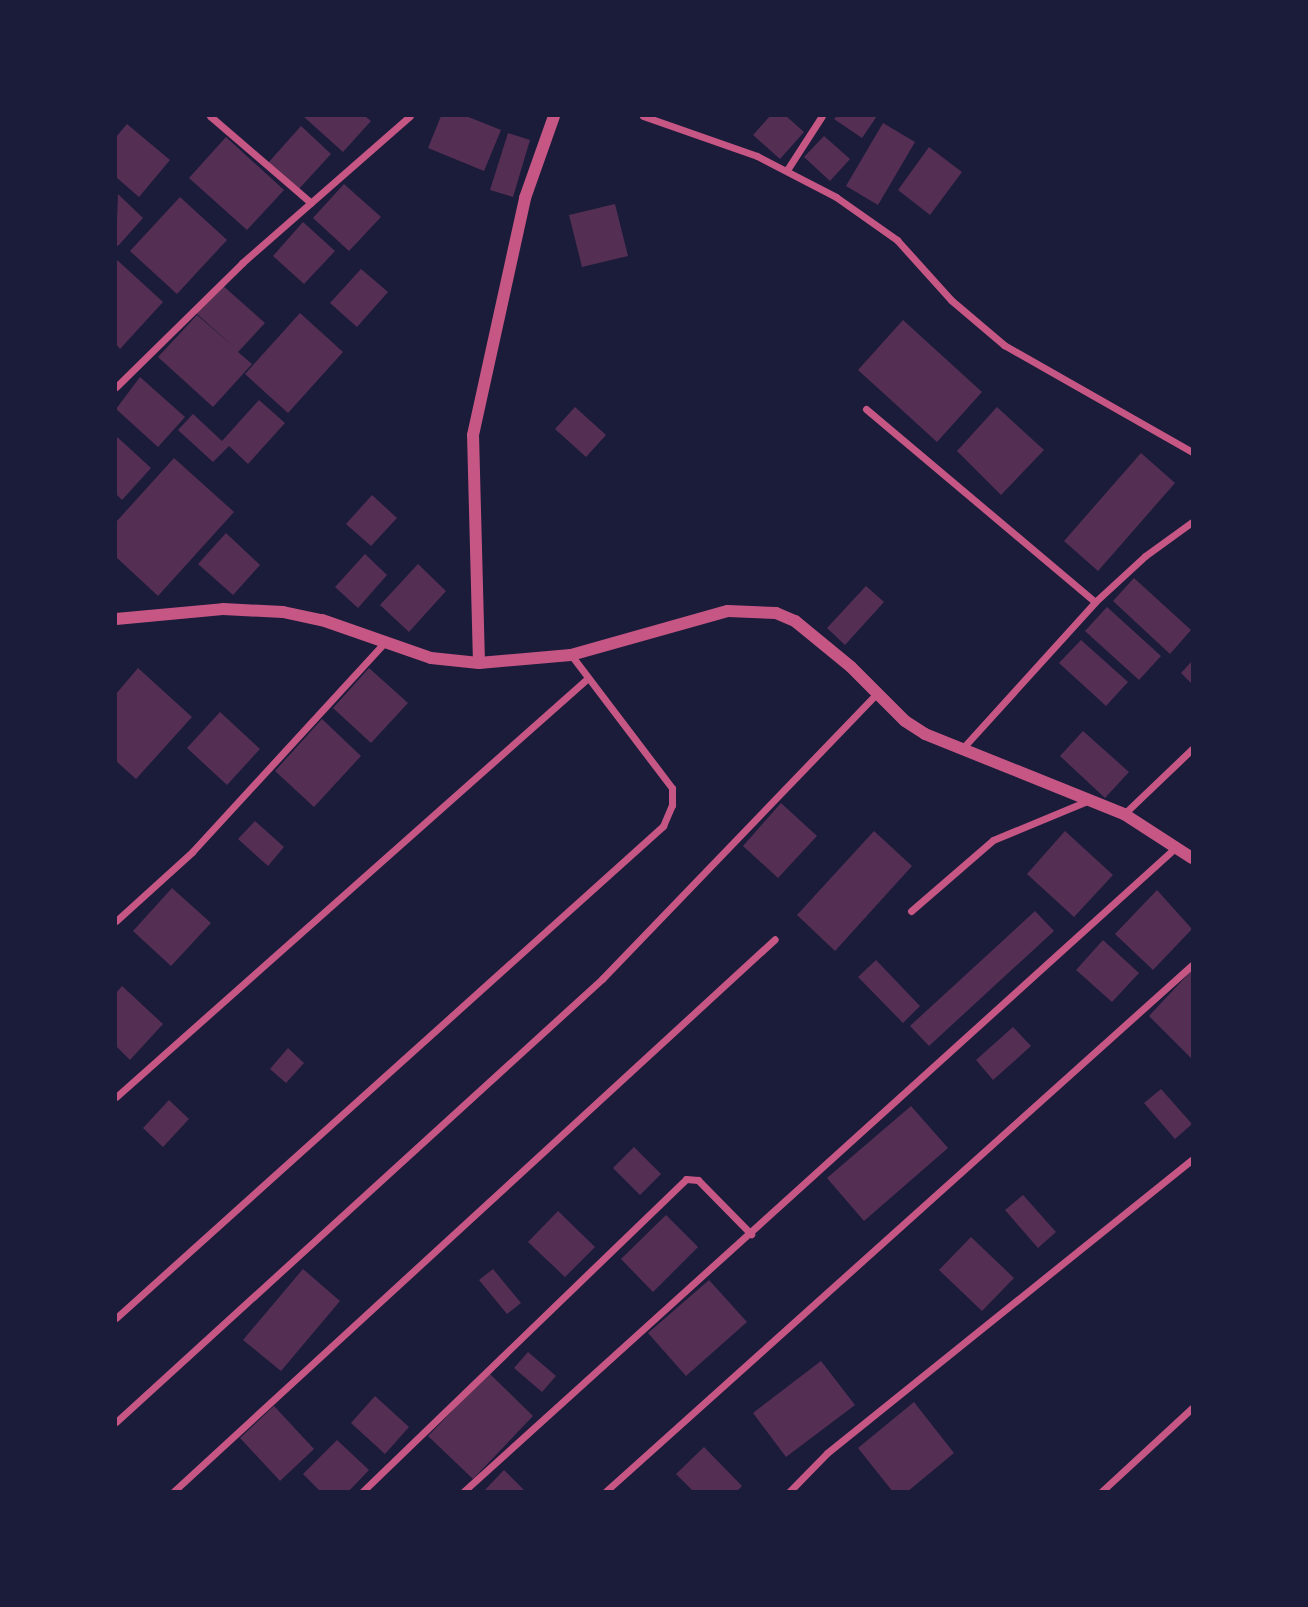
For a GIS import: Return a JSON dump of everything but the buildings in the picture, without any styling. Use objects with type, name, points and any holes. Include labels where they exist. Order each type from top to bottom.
[{"type":"street","points":[[210,116],[311,203]]},
{"type":"street","points":[[116,387],[242,262],[410,116]]},
{"type":"street","points":[[479,663],[473,435],[489,347],[525,198],[554,116]]},
{"type":"street","points":[[643,116],[787,170],[836,197],[897,240],[951,300],[1004,345],[1192,452]]},
{"type":"street","points":[[787,170],[822,116]]},
{"type":"street","points":[[866,409],[1095,602]]},
{"type":"street","points":[[960,751],[1095,602],[1145,556],[1192,522]]},
{"type":"street","points":[[116,619],[223,610],[283,612],[431,658],[479,663],[571,655],[750,609],[795,621],[851,667],[905,720],[960,751],[1124,814],[1192,858]]},
{"type":"street","points":[[116,921],[192,852],[384,642]]},
{"type":"street","points":[[116,1318],[663,826],[672,805],[673,788],[571,655]]},
{"type":"street","points":[[116,1097],[588,678]]},
{"type":"street","points":[[116,1422],[602,979],[876,694]]},
{"type":"street","points":[[1124,814],[1192,749]]},
{"type":"street","points":[[911,911],[993,840],[1088,800]]},
{"type":"street","points":[[463,1492],[1176,847]]},
{"type":"street","points":[[173,1492],[775,939]]},
{"type":"street","points":[[605,1492],[1192,965]]},
{"type":"street","points":[[789,1492],[827,1454],[1192,1160]]},
{"type":"street","points":[[362,1492],[686,1179],[698,1180],[751,1234]]},
{"type":"street","points":[[1101,1492],[1192,1408]]}]
